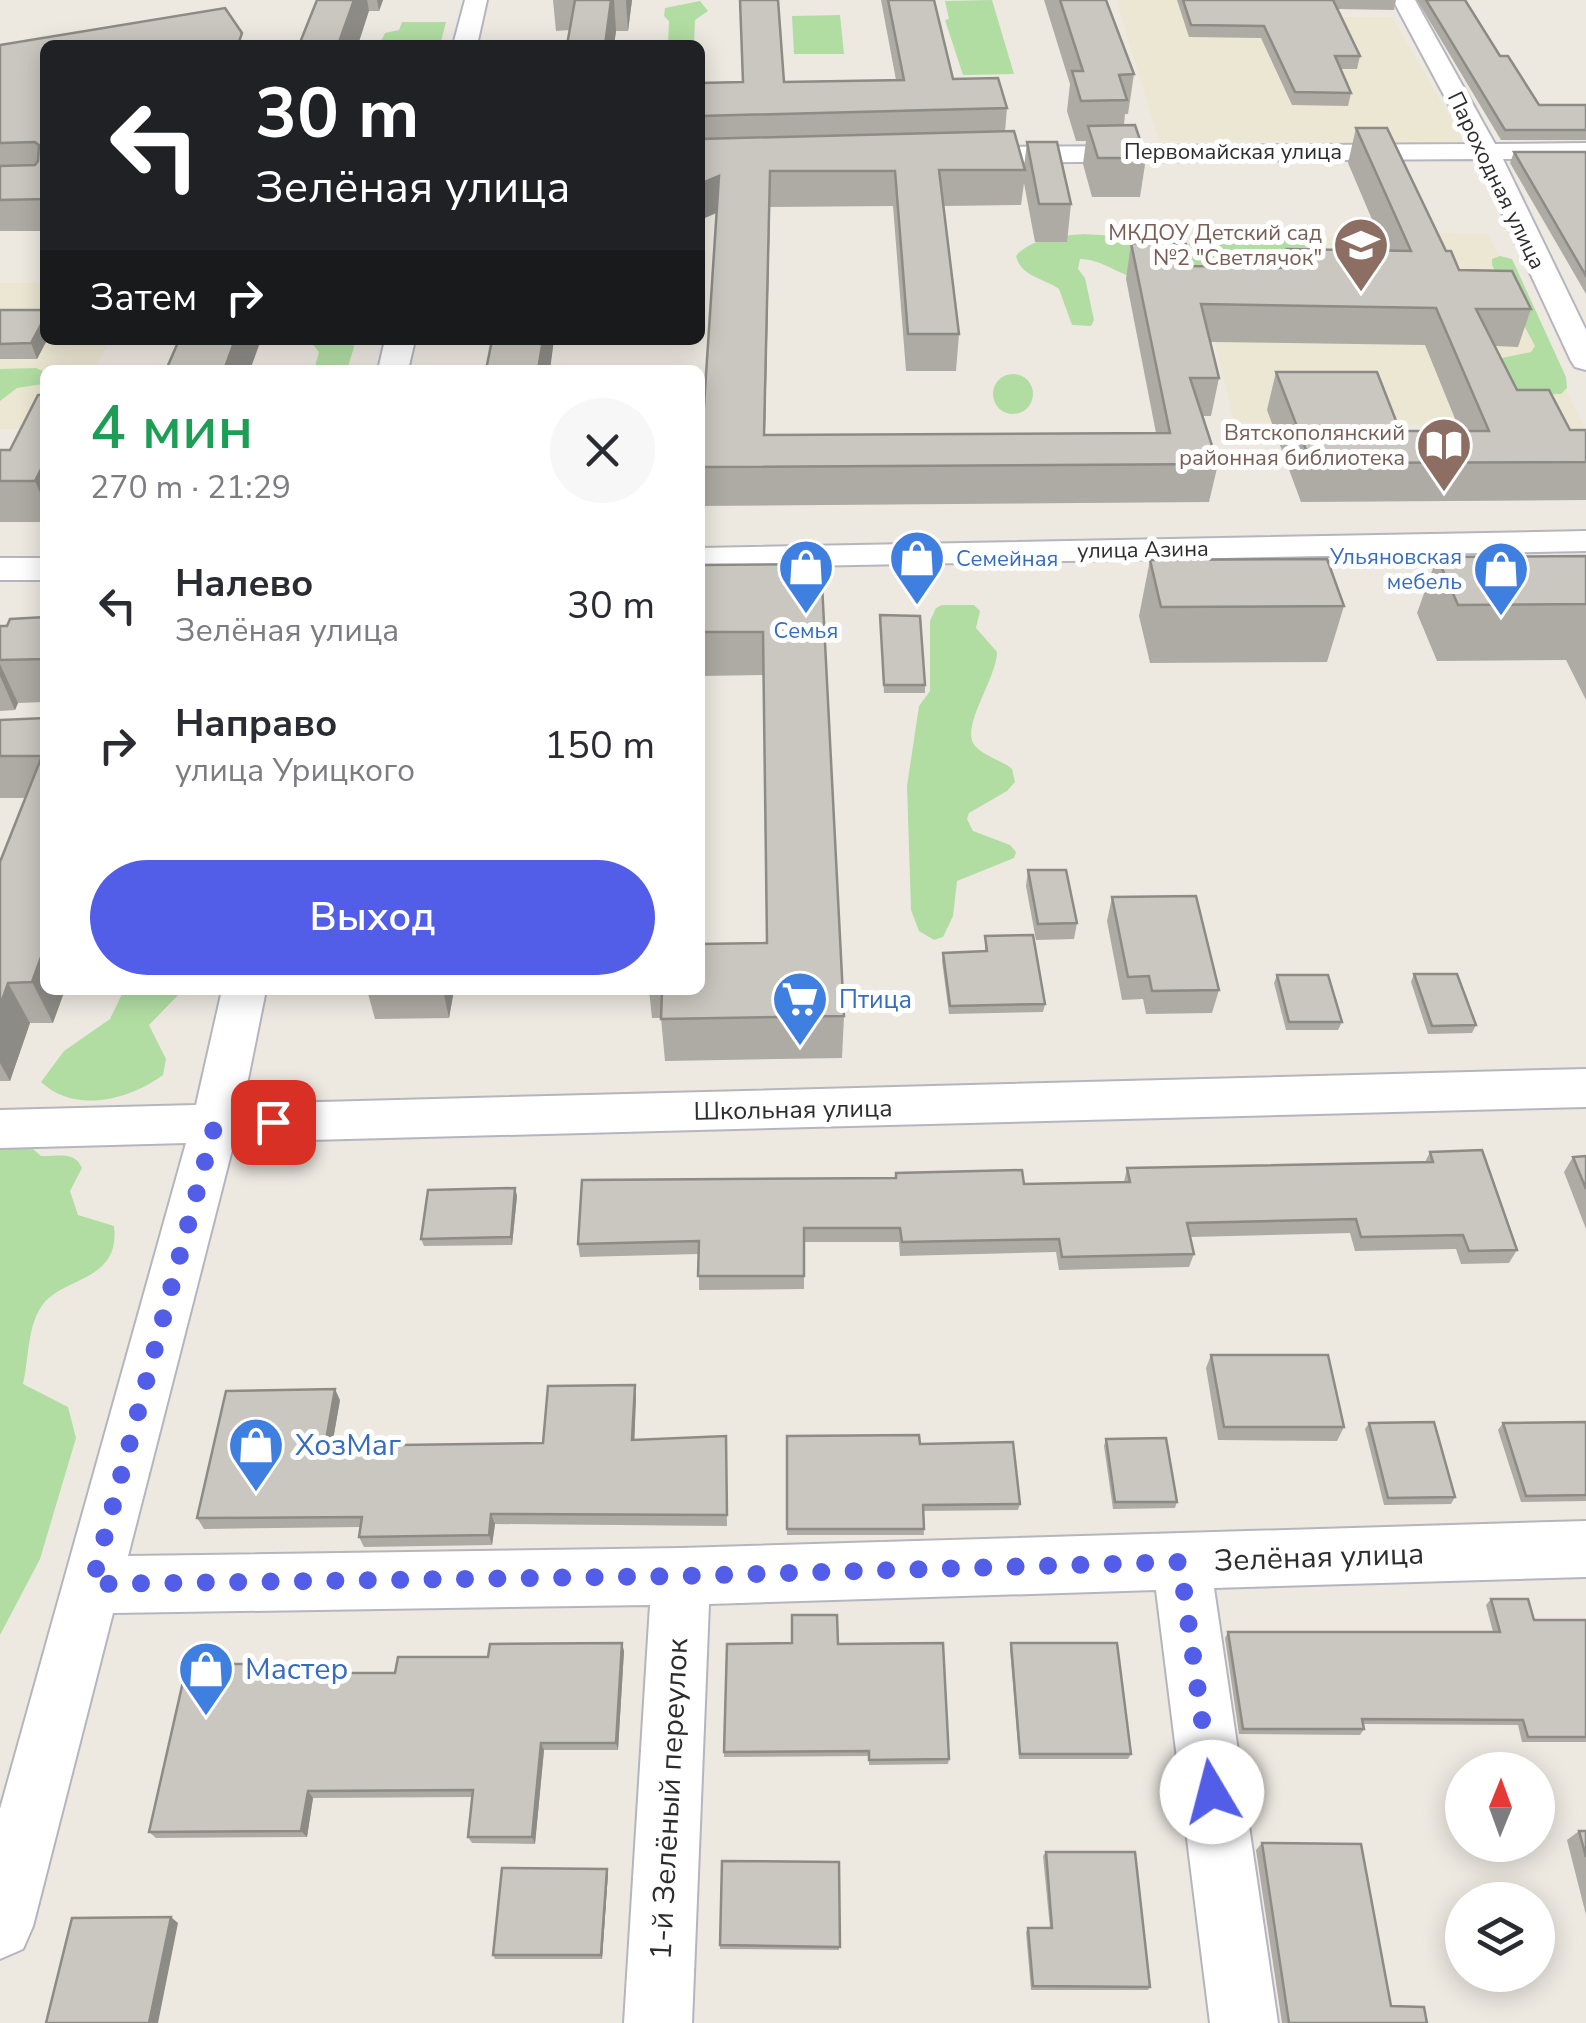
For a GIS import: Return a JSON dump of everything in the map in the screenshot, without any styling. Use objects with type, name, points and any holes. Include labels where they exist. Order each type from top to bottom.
[{"type":"street","points":[[466,40],[476,0]]},
{"type":"street","name":"Пароходная улица","points":[[1404,0],[1486,151],[1586,361]]},
{"type":"street","name":"Первомайская улица","points":[[945,156],[1586,151]]},
{"type":"street","name":"улица Азина","points":[[705,558],[1586,541]]},
{"type":"street","points":[[0,570],[40,569]]},
{"type":"street","points":[[0,1926],[215,1124],[243,995]]},
{"type":"street","name":"Школьная улица","points":[[0,1130],[1586,1088]]},
{"type":"street","name":"Зелёная улица","points":[[92,1584],[681,1576],[1586,1549]]},
{"type":"street","points":[[1180,1562],[1244,2023]]},
{"type":"street","name":"1-й Зелёный переулок","points":[[658,2023],[681,1576]]},
{"type":"shaded area","points":[[1116,0],[1281,0],[1311,17],[1392,17],[1465,142],[1159,141]]},
{"type":"shaded area","name":"МКДОУ Детский сад №2 \"Светлячок\"","points":[[1364,232],[1488,234],[1585,428],[1234,422],[1189,234],[1349,237]]},
{"type":"shaded area","points":[[0,283],[40,283],[40,345],[108,345],[98,365],[40,365],[40,429],[0,429]]},
{"type":"green space","points":[[992,0],[1014,74],[963,75],[945,20],[949,19],[945,1]]},
{"type":"green space","points":[[700,1],[708,11],[695,20],[694,40],[668,40],[665,8]]},
{"type":"green space","points":[[840,15],[844,54],[794,54],[792,16]]},
{"type":"green space","points":[[402,22],[446,22],[441,40],[382,40],[385,33],[399,30]]},
{"type":"green space","points":[[1083,234],[1117,236],[1140,252],[1137,278],[1080,259],[1078,269],[1085,278],[1094,320],[1091,326],[1072,325],[1059,289],[1028,273],[1016,256],[1038,242]]},
{"type":"green space","points":[[1205,236],[1301,242],[1322,255],[1321,264],[1203,283],[1191,266],[1188,245]]},
{"type":"green space","points":[[1492,259],[1512,259],[1566,377],[1567,388],[1561,394],[1515,395],[1494,365],[1502,358],[1531,352],[1535,346],[1492,265]]},
{"type":"green space","points":[[313,345],[354,347],[349,365],[315,365],[319,352]]},
{"type":"green space","points":[[36,368],[40,370],[40,384],[17,388],[0,401],[0,369]]},
{"type":"green space","points":[[1013,374],[1027,380],[1033,394],[1027,408],[1013,414],[999,408],[993,394],[999,380]]},
{"type":"green space","points":[[942,605],[974,605],[980,611],[976,628],[997,652],[971,734],[976,747],[1012,769],[1015,782],[969,813],[967,819],[973,831],[1010,845],[1016,852],[1014,858],[957,881],[953,916],[943,937],[934,940],[919,931],[911,910],[907,786],[919,706],[930,691],[930,621]]},
{"type":"green space","points":[[122,995],[178,995],[149,1025],[166,1059],[163,1075],[134,1091],[102,1100],[70,1098],[41,1082],[64,1051],[110,1019]]},
{"type":"green space","points":[[0,1141],[28,1145],[41,1156],[65,1156],[79,1162],[82,1168],[70,1191],[78,1215],[114,1226],[114,1245],[99,1269],[50,1297],[33,1325],[23,1384],[68,1407],[76,1438],[40,1559],[0,1635]]},
{"type":"building","points":[[317,0],[354,0],[340,40],[301,40]]},
{"type":"building","points":[[575,0],[611,0],[606,40],[568,40]]},
{"type":"building","points":[[740,0],[778,0],[784,82],[904,80],[888,0],[934,0],[953,79],[998,78],[1007,108],[705,116],[705,83],[743,82]]},
{"type":"building","points":[[1060,0],[1106,0],[1134,74],[1119,75],[1127,100],[1081,101],[1072,71],[1083,71]]},
{"type":"building","points":[[1183,0],[1333,0],[1360,56],[1335,56],[1351,93],[1295,92],[1264,26],[1191,25]]},
{"type":"building","points":[[1426,0],[1465,0],[1500,56],[1508,56],[1539,105],[1586,105],[1586,130],[1505,130]]},
{"type":"building","points":[[225,8],[242,33],[240,40],[40,40],[40,199],[0,200],[0,166],[35,165],[39,145],[0,143],[0,45]]},
{"type":"building","points":[[1135,125],[1146,158],[1098,158],[1088,126]]},
{"type":"building","points":[[1356,128],[1387,128],[1446,251],[1451,251],[1459,270],[1512,271],[1531,309],[1476,309],[1517,390],[1549,390],[1570,430],[1586,430],[1586,462],[1311,463],[1276,372],[1377,372],[1400,431],[1489,431],[1436,308],[1201,304],[1219,378],[1190,378],[1218,464],[705,467],[705,390],[719,176],[705,182],[705,139],[1014,131],[1025,170],[939,170],[959,334],[908,334],[895,171],[770,171],[764,435],[1170,433],[1131,243],[1186,244],[1191,266],[1293,268],[1287,249],[1411,251]]},
{"type":"building","points":[[1027,142],[1057,142],[1071,204],[1039,204]]},
{"type":"building","points":[[1514,152],[1586,152],[1586,276]]},
{"type":"building","points":[[0,310],[40,310],[40,326],[31,343],[0,344]]},
{"type":"building","points":[[177,345],[233,345],[226,365],[168,365]]},
{"type":"building","points":[[491,345],[542,345],[539,365],[487,365]]},
{"type":"building","points":[[40,395],[40,471],[35,481],[0,481],[0,450],[10,450]]},
{"type":"building","points":[[1586,556],[1586,604],[1458,605],[1437,557]]},
{"type":"building","points":[[1327,559],[1344,606],[1161,607],[1150,560]]},
{"type":"building","points":[[821,564],[844,1016],[661,1019],[662,995],[705,995],[705,944],[767,943],[763,632],[705,632],[705,565]]},
{"type":"building","points":[[880,615],[920,616],[925,685],[884,685]]},
{"type":"building","points":[[40,617],[40,659],[0,660],[0,626],[7,626],[10,619]]},
{"type":"building","points":[[40,718],[40,756],[0,756],[0,720]]},
{"type":"building","points":[[40,761],[40,960],[32,982],[8,983],[0,1006],[0,862]]},
{"type":"building","points":[[1028,870],[1066,870],[1077,923],[1038,924]]},
{"type":"building","points":[[1196,896],[1219,990],[1152,991],[1149,976],[1128,977],[1112,897]]},
{"type":"building","points":[[1033,935],[1045,1004],[950,1006],[943,953],[987,951],[985,936]]},
{"type":"building","points":[[1414,974],[1457,974],[1476,1025],[1432,1026]]},
{"type":"building","points":[[1277,975],[1328,975],[1342,1022],[1289,1022]]},
{"type":"building","points":[[1482,1150],[1517,1250],[1469,1251],[1463,1235],[1361,1237],[1356,1219],[1187,1223],[1194,1254],[1062,1257],[1059,1239],[902,1242],[900,1228],[804,1228],[804,1276],[698,1276],[699,1241],[578,1244],[582,1180],[896,1178],[896,1173],[1022,1170],[1024,1184],[1130,1182],[1127,1168],[1433,1162],[1430,1152]]},
{"type":"building","points":[[1586,1156],[1586,1189],[1573,1157]]},
{"type":"building","points":[[515,1188],[511,1237],[421,1239],[428,1190]]},
{"type":"building","points":[[1211,1355],[1328,1355],[1344,1427],[1224,1427]]},
{"type":"building","points":[[635,1385],[632,1440],[726,1436],[727,1515],[491,1514],[489,1535],[359,1537],[362,1517],[197,1518],[226,1391],[335,1389],[325,1446],[543,1443],[548,1386]]},
{"type":"building","points":[[1434,1422],[1455,1497],[1388,1498],[1369,1423]]},
{"type":"building","points":[[1586,1422],[1586,1495],[1526,1496],[1503,1423]]},
{"type":"building","points":[[919,1435],[920,1444],[1013,1442],[1020,1504],[923,1505],[924,1529],[787,1529],[787,1436]]},
{"type":"building","points":[[1166,1438],[1177,1502],[1115,1502],[1106,1439]]},
{"type":"building","points":[[1491,1599],[1528,1599],[1534,1620],[1586,1620],[1586,1737],[1528,1737],[1523,1720],[1362,1719],[1364,1729],[1243,1729],[1228,1632],[1500,1632]]},
{"type":"building","points":[[792,1615],[837,1615],[838,1644],[943,1643],[949,1759],[869,1760],[869,1751],[724,1752],[727,1644],[792,1643]]},
{"type":"building","points":[[622,1643],[616,1743],[541,1743],[532,1837],[468,1837],[473,1790],[308,1791],[301,1831],[149,1832],[187,1664],[330,1664],[328,1673],[395,1673],[398,1657],[488,1657],[490,1644]]},
{"type":"building","points":[[1011,1643],[1117,1643],[1131,1754],[1020,1754]]},
{"type":"building","points":[[1579,1831],[1586,1831],[1586,1857]]},
{"type":"building","points":[[1262,1843],[1361,1844],[1391,2006],[1424,2007],[1427,2023],[1289,2023]]},
{"type":"building","points":[[1046,1852],[1135,1852],[1150,1987],[1033,1986],[1028,1928],[1052,1928]]},
{"type":"building","points":[[722,1861],[839,1862],[840,1947],[720,1945]]},
{"type":"building","points":[[502,1868],[607,1869],[601,1955],[493,1955]]},
{"type":"building","points":[[171,1917],[149,2023],[46,2023],[72,1918]]},
{"type":"place","name":"МКДОУ Детский сад №2 \"Светлячок\"","points":[[1361,294]]},
{"type":"place","name":"Вятскополянский районная библиотека","points":[[1444,494]]},
{"type":"place","name":"Семейная","points":[[917,607]]},
{"type":"place","name":"Семья","points":[[806,616]]},
{"type":"place","name":"Ульяновская мебель","points":[[1501,618]]},
{"type":"place","name":"Птица","points":[[800,1048]]},
{"type":"place","name":"ХозМаг","points":[[256,1494]]},
{"type":"place","name":"Мастер","points":[[206,1718]]},
{"type":"route","points":[[273,1122],[215,1124],[92,1584],[681,1576],[1180,1562],[1212,1792]]}]
